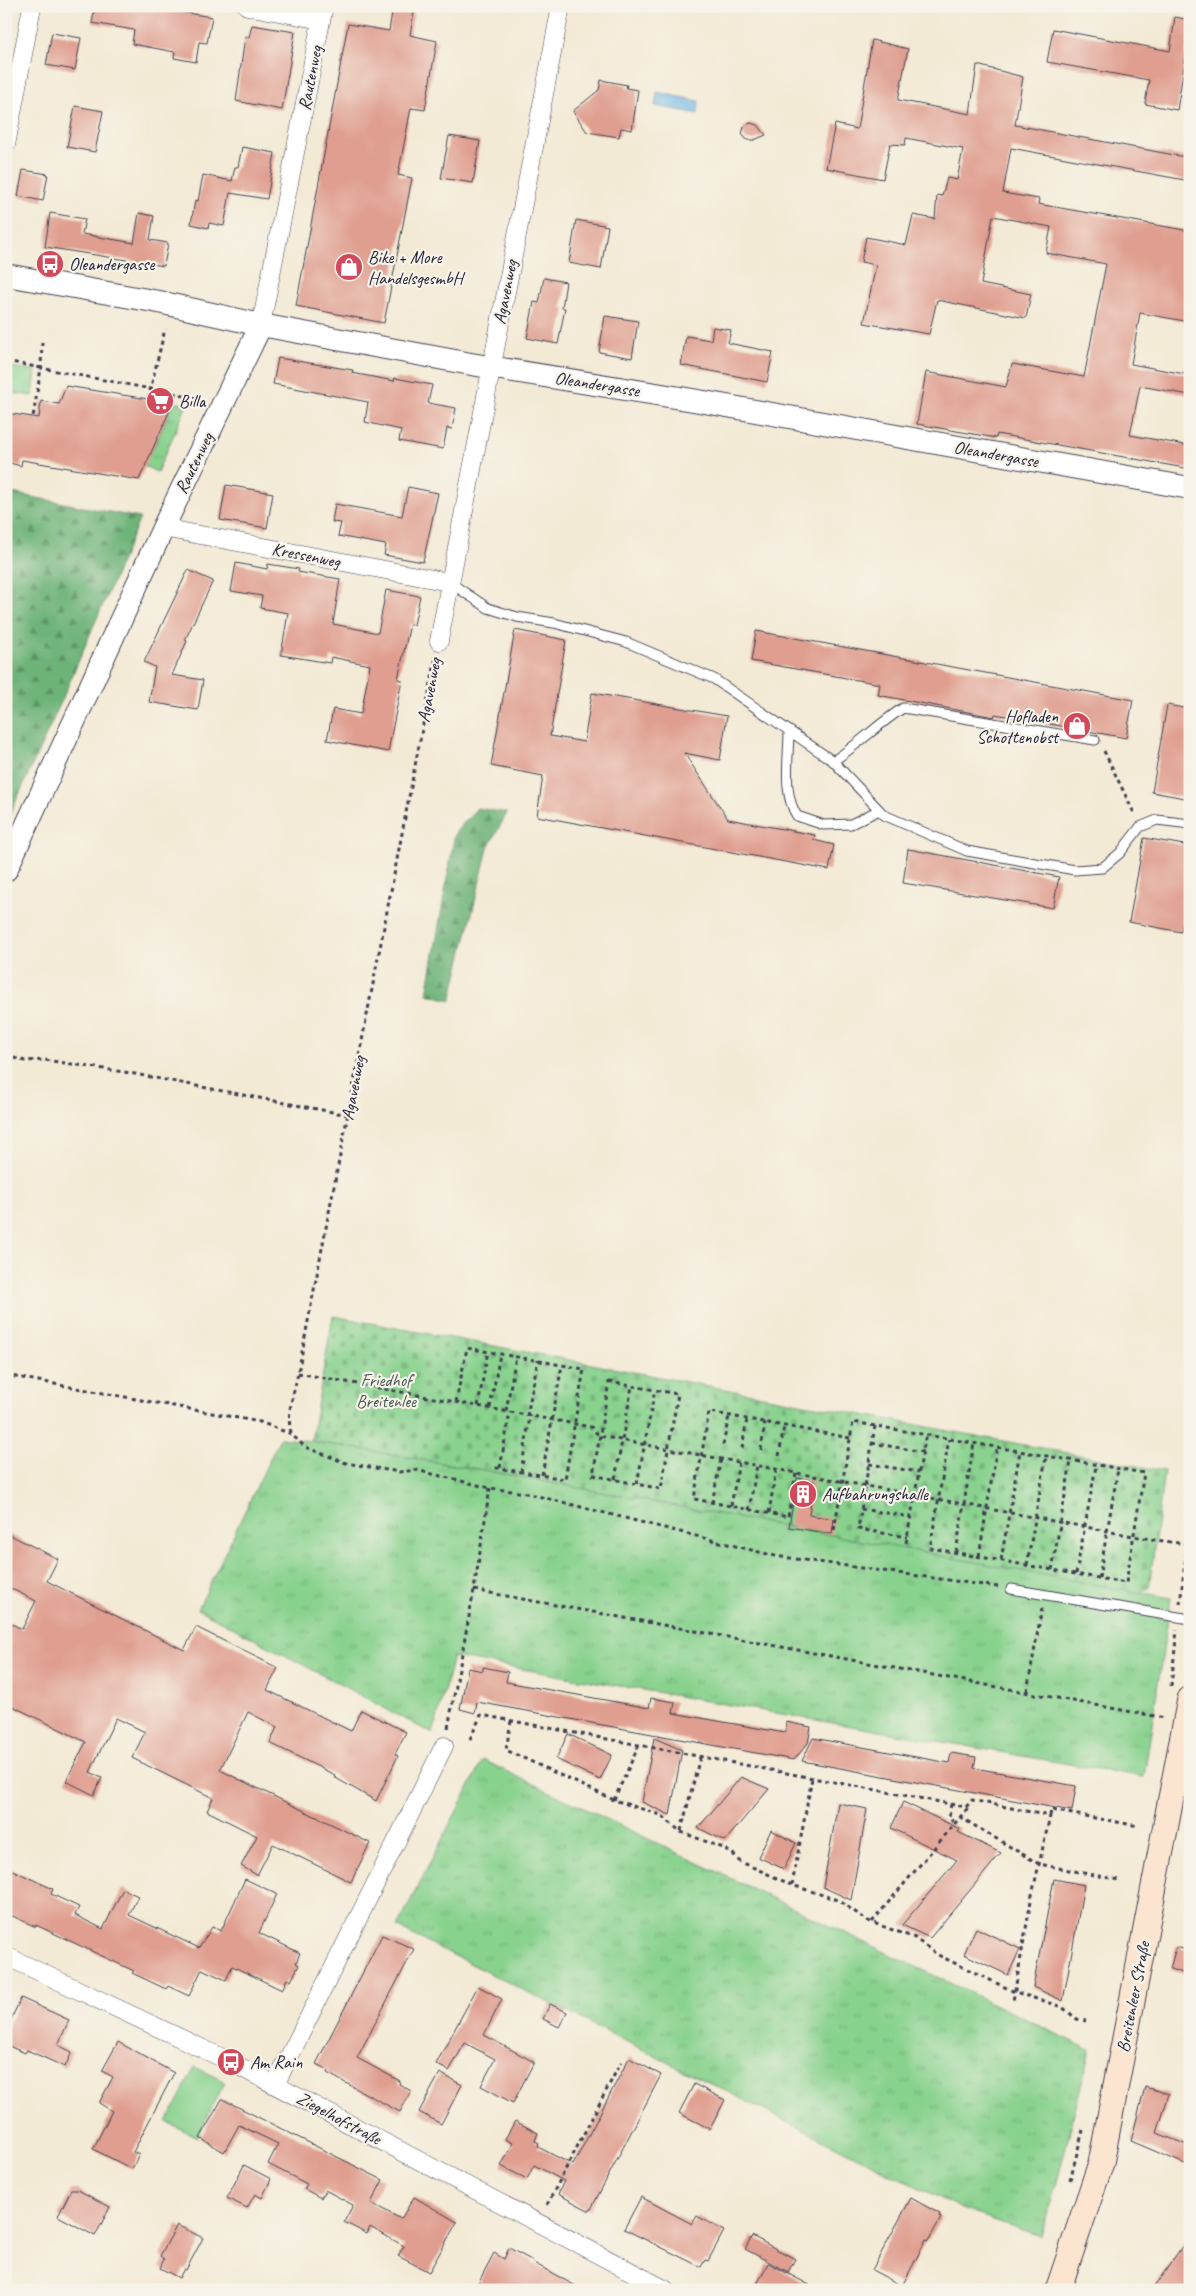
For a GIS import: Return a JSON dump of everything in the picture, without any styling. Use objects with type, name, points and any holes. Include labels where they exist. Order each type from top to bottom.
[{"type":"main road","name":"Breitenleer Straße","points":[[1058,2290],[1101,2163],[1190,1698]]},
{"type":"street","points":[[6,145],[32,6]]},
{"type":"street","points":[[247,6],[322,13]]},
{"type":"street","name":"Agavenweg","points":[[438,641],[561,6]]},
{"type":"street","name":"Rautenweg","points":[[6,870],[163,528],[261,325],[322,13]]},
{"type":"street","name":"Oleandergasse","points":[[6,275],[210,312],[261,325],[491,367],[713,403],[1190,488]]},
{"type":"street","name":"Kressenweg","points":[[163,528],[449,582]]},
{"type":"street","points":[[275,2085],[444,1746]]},
{"type":"street","name":"Ziegelhofstraße","points":[[6,1956],[275,2085],[666,2290]]},
{"type":"lane","points":[[449,582],[488,608],[517,617],[554,623],[626,642],[714,678],[833,761],[884,815],[910,828],[968,851],[1075,870],[1102,868],[1120,853],[1140,827],[1157,820],[1190,824]]},
{"type":"lane","points":[[833,761],[854,748],[886,719],[903,708],[1096,740]]},
{"type":"lane","points":[[790,731],[788,792],[790,806],[797,816],[824,825],[851,824],[879,810]]},
{"type":"lane","points":[[1011,1589],[1190,1619]]},
{"type":"path","points":[[148,399],[165,329]]},
{"type":"path","points":[[33,417],[41,368],[42,342]]},
{"type":"path","points":[[6,361],[177,394],[197,400]]},
{"type":"path","name":"Agavenweg","points":[[291,1434],[288,1420],[438,641]]},
{"type":"path","points":[[1096,740],[1104,750],[1140,827]]},
{"type":"path","points":[[6,1056],[24,1061],[45,1060],[124,1072],[348,1115]]},
{"type":"path","points":[[456,1402],[467,1348],[584,1369],[565,1479],[491,1467]]},
{"type":"path","points":[[478,1406],[488,1351]]},
{"type":"path","points":[[490,1408],[500,1354]]},
{"type":"path","points":[[500,1468],[516,1356]]},
{"type":"path","points":[[521,1472],[538,1360]]},
{"type":"path","points":[[542,1475],[562,1365]]},
{"type":"path","points":[[298,1373],[591,1427],[599,1436],[645,1445],[1084,1527],[1187,1544]]},
{"type":"path","points":[[6,1375],[260,1422],[291,1434],[305,1447],[346,1463],[399,1472],[416,1470],[490,1488],[526,1493],[775,1556],[1011,1589]]},
{"type":"path","points":[[609,1382],[632,1386],[678,1394],[661,1489],[593,1475],[609,1382]]},
{"type":"path","points":[[615,1479],[632,1386]]},
{"type":"path","points":[[638,1484],[655,1390]]},
{"type":"path","points":[[796,1473],[788,1517],[694,1499],[709,1412],[850,1438]]},
{"type":"path","points":[[723,1445],[729,1416]]},
{"type":"path","points":[[742,1448],[747,1419]]},
{"type":"path","points":[[761,1450],[765,1422]]},
{"type":"path","points":[[834,1530],[853,1422],[1144,1473],[1126,1583],[930,1548],[949,1439]]},
{"type":"path","points":[[779,1456],[784,1426]]},
{"type":"path","points":[[875,1426],[858,1528],[907,1537]]},
{"type":"path","points":[[906,1543],[926,1434]]},
{"type":"path","points":[[872,1443],[923,1452]]},
{"type":"path","points":[[956,1552],[974,1443]]},
{"type":"path","points":[[979,1556],[997,1447]]},
{"type":"path","points":[[1001,1560],[1020,1451]]},
{"type":"path","points":[[1027,1565],[1046,1457]]},
{"type":"path","points":[[712,1503],[721,1459]]},
{"type":"path","points":[[1052,1570],[1071,1461]]},
{"type":"path","points":[[731,1506],[739,1462]]},
{"type":"path","points":[[869,1464],[919,1472]]},
{"type":"path","points":[[750,1510],[757,1465]]},
{"type":"path","points":[[1076,1574],[1096,1466]]},
{"type":"path","points":[[769,1513],[776,1469]]},
{"type":"path","points":[[1099,1578],[1118,1469]]},
{"type":"path","points":[[444,1746],[474,1590],[490,1488]]},
{"type":"path","points":[[861,1509],[911,1517]]},
{"type":"path","points":[[1180,1605],[1190,1522]]},
{"type":"path","points":[[474,1590],[1027,1691],[1168,1719]]},
{"type":"path","points":[[1027,1691],[1044,1594]]},
{"type":"path","points":[[470,1739],[481,1715],[966,1807]]},
{"type":"path","points":[[511,1721],[506,1750],[614,1800],[661,1815],[680,1832],[723,1848],[733,1854],[739,1861],[792,1885],[838,1900],[858,1916],[921,1941],[936,1954],[1015,1992],[1062,2007],[1077,2019],[1086,2021]]},
{"type":"path","points":[[614,1800],[639,1745]]},
{"type":"path","points":[[680,1832],[700,1757]]},
{"type":"path","points":[[792,1885],[812,1778]]},
{"type":"path","points":[[872,1922],[967,1809],[966,1807],[972,1800],[1050,1816]]},
{"type":"path","points":[[951,1804],[949,1818],[955,1823]]},
{"type":"path","points":[[1014,2001],[1039,1864],[1051,1810],[1139,1826]]},
{"type":"path","points":[[960,1817],[1039,1864],[1119,1880]]},
{"type":"path","points":[[547,2205],[621,2062]]},
{"type":"green space","points":[[6,366],[36,371],[33,396],[6,392]]},
{"type":"green space","points":[[173,403],[188,403],[157,472],[144,466]]},
{"type":"green space","points":[[6,492],[140,518],[61,702],[6,823]]},
{"type":"green space","points":[[477,808],[507,813],[488,848],[451,1000],[427,994],[455,833]]},
{"type":"green space","name":"Friedhof Breitenlee","points":[[333,1316],[1164,1471],[1149,1588],[1140,1593],[489,1471],[311,1441]]},
{"type":"green space","points":[[280,1438],[311,1441],[489,1471],[1171,1598],[1144,1777],[453,1657],[433,1734],[198,1609]]},
{"type":"green space","points":[[483,1760],[1090,2050],[1057,2182],[1041,2236],[964,2210],[397,1927]]},
{"type":"green space","points":[[195,2067],[225,2082],[197,2137],[167,2122]]},
{"type":"water","points":[[657,92],[699,101],[698,114],[655,106]]},
{"type":"building","points":[[95,6],[142,6],[212,17],[207,43],[199,42],[196,62],[174,58],[175,52],[132,44],[134,30],[92,23]]},
{"type":"building","points":[[393,6],[415,6],[410,35],[437,41],[425,110],[411,108],[398,175],[412,178],[384,323],[296,306],[348,24],[389,31]]},
{"type":"building","points":[[1175,17],[1190,20],[1190,41],[1188,41],[1177,110],[1145,104],[1149,80],[1047,62],[1053,29],[1170,51]]},
{"type":"building","points":[[252,25],[295,32],[282,110],[236,101],[245,37],[249,37]]},
{"type":"building","points":[[52,33],[81,38],[75,70],[46,65]]},
{"type":"building","points":[[872,40],[908,49],[898,100],[970,114],[977,65],[1023,77],[1015,125],[1190,158],[1190,181],[1011,148],[1003,193],[1039,199],[1038,204],[1190,231],[1190,322],[1140,313],[1131,364],[1190,375],[1190,395],[1140,386],[1130,435],[1190,446],[1190,469],[997,434],[996,438],[917,424],[926,372],[1006,387],[1012,364],[1084,377],[1106,264],[1046,253],[1051,227],[993,216],[981,284],[1031,294],[1026,318],[937,300],[929,334],[864,323],[876,265],[861,262],[866,237],[906,245],[913,215],[935,219],[937,195],[942,196],[947,178],[957,180],[963,149],[906,138],[905,145],[890,144],[883,179],[826,168],[835,124],[857,129]]},
{"type":"building","points":[[601,80],[627,85],[626,88],[638,90],[632,130],[621,128],[619,137],[587,132],[573,111],[599,90]]},
{"type":"building","points":[[75,106],[103,111],[95,152],[67,147]]},
{"type":"building","points":[[750,123],[758,125],[766,135],[754,140],[747,140],[742,134],[744,127]]},
{"type":"building","points":[[449,136],[480,141],[473,183],[441,178]]},
{"type":"building","points":[[242,147],[275,153],[267,199],[230,193],[224,226],[209,223],[208,228],[191,224],[195,200],[198,201],[203,175],[232,181],[235,167],[238,167]]},
{"type":"building","points":[[23,170],[48,174],[43,201],[18,196]]},
{"type":"building","points":[[50,213],[85,219],[82,234],[134,243],[139,213],[154,216],[150,240],[168,243],[164,266],[45,247]]},
{"type":"building","points":[[576,220],[608,226],[601,269],[569,263]]},
{"type":"building","points":[[544,278],[566,282],[562,308],[565,308],[558,344],[527,338],[534,302],[539,303]]},
{"type":"building","points":[[605,316],[638,321],[632,358],[599,352]]},
{"type":"building","points":[[713,327],[731,330],[728,343],[773,352],[767,382],[681,365],[686,336],[711,340]]},
{"type":"building","points":[[278,358],[353,370],[352,373],[394,381],[395,378],[432,385],[428,403],[456,408],[452,429],[447,428],[443,449],[399,441],[401,430],[365,422],[368,402],[273,384]]},
{"type":"building","points":[[66,386],[173,403],[139,480],[22,460],[21,466],[6,462],[6,413],[39,418],[41,401],[59,404]]},
{"type":"building","points":[[226,485],[273,493],[267,528],[220,520]]},
{"type":"building","points":[[408,487],[438,493],[423,562],[384,555],[386,545],[338,536],[341,523],[332,522],[335,504],[402,516]]},
{"type":"building","points":[[236,563],[267,569],[268,564],[299,569],[298,572],[340,579],[333,624],[378,633],[386,590],[420,596],[414,625],[410,624],[398,679],[402,680],[388,752],[327,740],[333,709],[361,714],[370,665],[331,657],[330,663],[281,655],[288,613],[260,608],[262,596],[231,591]]},
{"type":"building","points":[[188,570],[213,581],[185,640],[187,641],[172,675],[203,680],[198,710],[149,702],[155,667],[144,662]]},
{"type":"building","points":[[515,630],[566,640],[550,736],[584,742],[592,693],[727,716],[720,760],[684,753],[728,819],[815,835],[814,840],[834,845],[829,870],[537,816],[543,776],[491,766]]},
{"type":"building","points":[[756,631],[1133,700],[1126,738],[995,714],[994,717],[878,695],[880,684],[751,661]]},
{"type":"building","points":[[1167,705],[1190,709],[1190,799],[1152,792]]},
{"type":"building","points":[[1144,838],[1190,846],[1190,882],[1181,932],[1129,922]]},
{"type":"building","points":[[908,849],[1059,877],[1053,908],[903,883]]},
{"type":"building","name":"Aufbahrungshalle","points":[[797,1478],[814,1481],[809,1515],[834,1519],[832,1534],[789,1527]]},
{"type":"building","points":[[6,1533],[58,1559],[47,1581],[184,1650],[196,1627],[278,1668],[267,1690],[351,1731],[361,1710],[406,1732],[395,1754],[398,1756],[376,1801],[334,1777],[335,1775],[270,1743],[277,1727],[248,1712],[220,1770],[370,1843],[351,1882],[273,1844],[257,1875],[241,1866],[257,1836],[207,1811],[213,1798],[132,1758],[145,1732],[116,1718],[90,1772],[102,1778],[94,1795],[66,1781],[86,1742],[6,1703],[6,1621],[22,1629],[36,1601],[6,1586]]},
{"type":"building","points":[[483,1667],[508,1672],[506,1682],[649,1708],[651,1698],[675,1702],[673,1713],[785,1733],[786,1722],[811,1727],[808,1743],[794,1760],[477,1702],[475,1713],[460,1709],[468,1668],[483,1671]]},
{"type":"building","points":[[568,1734],[612,1755],[600,1780],[556,1759]]},
{"type":"building","points":[[654,1738],[682,1750],[670,1815],[642,1802]]},
{"type":"building","points":[[813,1738],[949,1763],[951,1753],[976,1757],[974,1768],[1076,1786],[1072,1811],[802,1761]]},
{"type":"building","points":[[741,1777],[769,1789],[725,1841],[698,1828]]},
{"type":"building","points":[[903,1802],[960,1829],[958,1832],[1001,1853],[930,1938],[902,1925],[957,1860],[891,1828]]},
{"type":"building","points":[[838,1803],[867,1809],[851,1900],[823,1887]]},
{"type":"building","points":[[771,1830],[796,1843],[784,1869],[758,1857]]},
{"type":"building","points":[[6,1867],[53,1889],[51,1894],[79,1907],[75,1915],[103,1929],[123,1889],[138,1896],[129,1915],[199,1948],[212,1927],[221,1931],[245,1879],[277,1894],[259,1933],[300,1953],[296,1963],[299,1965],[291,1981],[287,1979],[282,1990],[232,1966],[226,1980],[202,1969],[189,1996],[168,1986],[166,1989],[132,1973],[134,1971],[6,1913]]},
{"type":"building","points":[[1054,1879],[1084,1885],[1063,2001],[1033,1987]]},
{"type":"building","points":[[976,1928],[1020,1949],[1008,1975],[964,1954]]},
{"type":"building","points":[[382,1935],[414,1949],[357,2058],[400,2081],[399,2084],[411,2091],[400,2112],[327,2073],[328,2070],[316,2064]]},
{"type":"building","points":[[1176,1947],[1190,1951],[1190,1975],[1170,1969]]},
{"type":"building","points":[[478,1986],[502,1999],[484,2035],[534,2062],[513,2103],[481,2086],[495,2059],[465,2043],[449,2071],[436,2064]]},
{"type":"building","points":[[21,1998],[69,2020],[58,2045],[72,2052],[65,2067],[27,2050],[25,2053],[6,2045],[6,2030]]},
{"type":"building","points":[[550,2004],[567,2012],[559,2027],[543,2019]]},
{"type":"building","points":[[118,2042],[174,2073],[133,2152],[139,2155],[132,2169],[93,2149],[112,2111],[99,2103],[113,2077],[102,2071]]},
{"type":"building","points":[[629,2058],[661,2075],[590,2211],[558,2194],[564,2181],[534,2165],[527,2179],[501,2166],[513,2143],[505,2139],[515,2121],[538,2133],[535,2141],[539,2143],[538,2147],[573,2165]]},
{"type":"building","points":[[440,2073],[462,2085],[441,2124],[419,2112]]},
{"type":"building","points":[[694,2084],[725,2100],[710,2129],[679,2113]]},
{"type":"building","points":[[1145,2087],[1169,2094],[1157,2133],[1190,2146],[1190,2153],[1185,2164],[1131,2141]]},
{"type":"building","points":[[222,2099],[383,2180],[371,2203],[401,2219],[414,2197],[457,2222],[429,2272],[398,2256],[404,2246],[370,2227],[367,2234],[344,2222],[353,2205],[325,2190],[321,2198],[304,2189],[307,2184],[268,2164],[278,2144],[239,2125],[224,2152],[200,2138]]},
{"type":"building","points":[[244,2165],[271,2179],[262,2198],[255,2194],[247,2208],[227,2198]]},
{"type":"building","points":[[71,2190],[78,2190],[110,2207],[95,2236],[58,2216]]},
{"type":"building","points":[[641,2197],[692,2224],[697,2216],[724,2231],[708,2261],[705,2260],[701,2267],[624,2229]]},
{"type":"building","points":[[911,2198],[940,2214],[941,2218],[928,2241],[926,2240],[902,2286],[872,2270]]},
{"type":"building","points":[[177,2225],[203,2238],[186,2270],[184,2269],[179,2278],[160,2268],[164,2259],[160,2256]]},
{"type":"building","points":[[1190,2235],[1190,2290],[1152,2290]]},
{"type":"building","points":[[752,2236],[795,2259],[788,2272],[745,2249]]},
{"type":"building","points":[[509,2248],[583,2290],[486,2290],[477,2285],[494,2253],[504,2259]]},
{"type":"building","points":[[768,2263],[819,2290],[754,2290]]},
{"type":"place","name":"Oleandergasse","points":[[50,264]]},
{"type":"place","name":"Bike + More HandelsgesmbH","points":[[349,267]]},
{"type":"place","name":"Billa","points":[[160,401]]},
{"type":"place","name":"Hofladen Schottenobst","points":[[1077,726]]},
{"type":"place","name":"Aufbahrungshalle","points":[[803,1494]]},
{"type":"place","name":"Am Rain","points":[[231,2062]]}]
